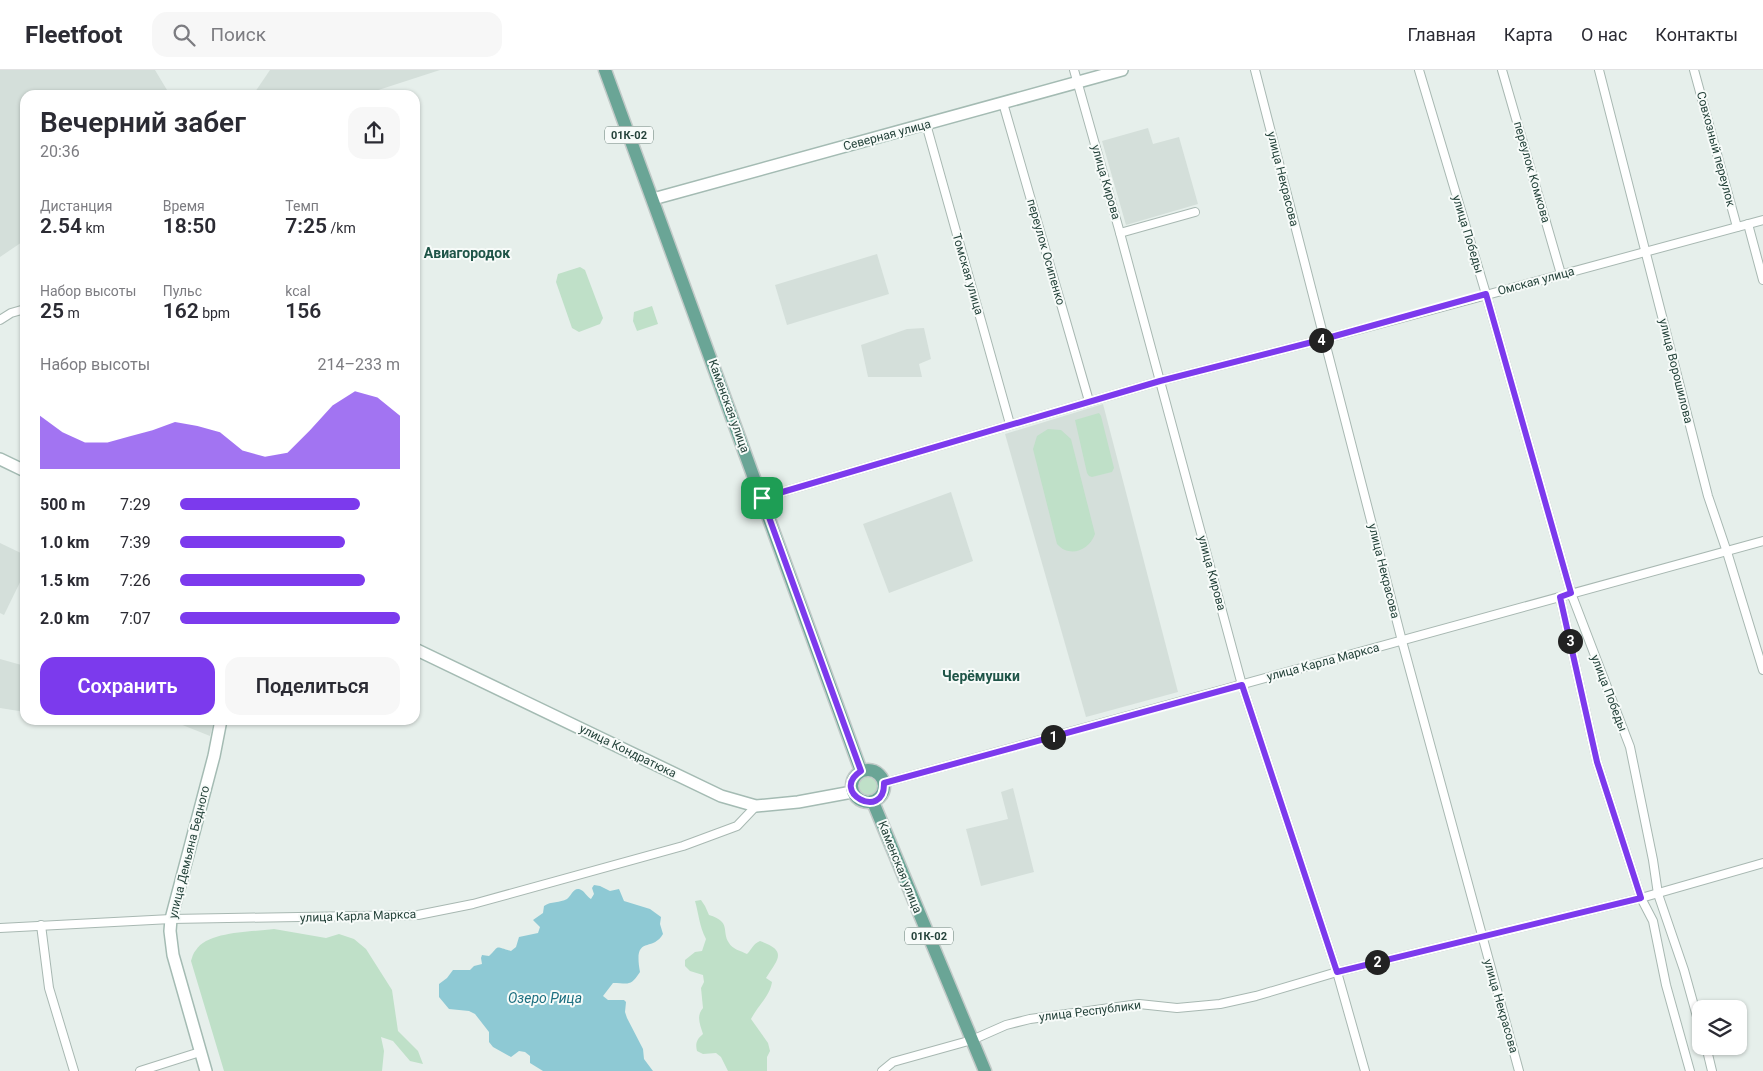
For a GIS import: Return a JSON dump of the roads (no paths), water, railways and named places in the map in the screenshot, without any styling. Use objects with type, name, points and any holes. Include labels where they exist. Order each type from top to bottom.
[{"type":"main road","name":"Каменская улица","points":[[605,70],[861,771]]},
{"type":"main road","points":[[861,771],[875,771],[884,783],[881,796],[873,802],[859,800],[852,792],[852,782],[856,774],[861,771]]},
{"type":"main road","name":"Каменская улица","points":[[873,802],[985,1071]]},
{"type":"street","name":"улица Кирова","points":[[1074,70],[1242,685],[1337,972],[1365,1071]]},
{"type":"street","name":"Северная улица","points":[[653,199],[1122,70]]},
{"type":"street","name":"улица Некрасова","points":[[1255,70],[1402,641],[1519,1071]]},
{"type":"street","name":"улица Победы","points":[[1418,70],[1486,294],[1571,593],[1630,747],[1658,894],[1692,1000]]},
{"type":"street","name":"переулок Комкова","points":[[1502,70],[1562,274]]},
{"type":"street","name":"улица Ворошилова","points":[[1599,70],[1708,496],[1728,552],[1763,670]]},
{"type":"street","name":"Совхозный переулок","points":[[1694,70],[1737,227]]},
{"type":"street","name":"переулок Осипенко","points":[[1003,103],[1089,401]]},
{"type":"street","name":"Томская улица","points":[[926,124],[1010,424]]},
{"type":"street","points":[[1120,233],[1195,212]]},
{"type":"street","name":"Омская улица","points":[[762,498],[1160,381],[1324,339],[1763,220]]},
{"type":"street","points":[[1748,224],[1763,280]]},
{"type":"street","points":[[0,320],[11,313],[20,310]]},
{"type":"street","points":[[0,459],[20,469]]},
{"type":"street","name":"улица Карла Маркса","points":[[884,783],[1763,541]]},
{"type":"street","points":[[1560,597],[1597,762],[1641,898],[1653,921],[1666,984],[1690,1071]]},
{"type":"street","name":"улица Кондратюка","points":[[420,651],[721,796],[756,806],[798,802],[852,792]]},
{"type":"street","name":"улица Демьяна Бедного","points":[[206,1071],[173,955],[170,931],[171,919],[214,756],[220,725]]},
{"type":"street","name":"улица Карла Маркса","points":[[0,928],[171,919],[418,915],[473,904],[683,846],[737,826],[756,806]]},
{"type":"street","name":"улица Республики","points":[[882,1071],[893,1062],[972,1040],[1006,1025],[1030,1019],[1139,1004],[1177,1008],[1220,1004],[1256,996],[1337,972],[1658,894],[1763,863]]},
{"type":"street","points":[[41,926],[49,988],[74,1071]]},
{"type":"street","points":[[140,1071],[200,1052]]},
{"type":"street","points":[[1708,1055],[1712,1071]]},
{"type":"water","name":"Озеро Рица","points":[[594,885],[610,891],[619,889],[624,901],[650,909],[661,917],[660,924],[663,934],[659,940],[641,948],[639,953],[640,972],[637,977],[629,983],[613,983],[603,996],[608,1000],[624,1000],[626,1002],[625,1012],[627,1018],[643,1049],[644,1059],[653,1071],[543,1071],[530,1063],[530,1056],[525,1052],[519,1051],[511,1057],[493,1047],[489,1042],[489,1032],[475,1014],[469,1011],[449,1009],[439,997],[439,984],[453,970],[470,970],[474,966],[482,964],[482,955],[489,956],[496,948],[511,951],[516,947],[519,937],[538,933],[540,927],[533,920],[543,913],[544,906],[567,899],[577,889],[591,899],[594,894],[592,888]]},
{"type":"district","name":"Авиагородок","points":[[467,253]]},
{"type":"district","name":"Черёмушки","points":[[981,676]]}]
